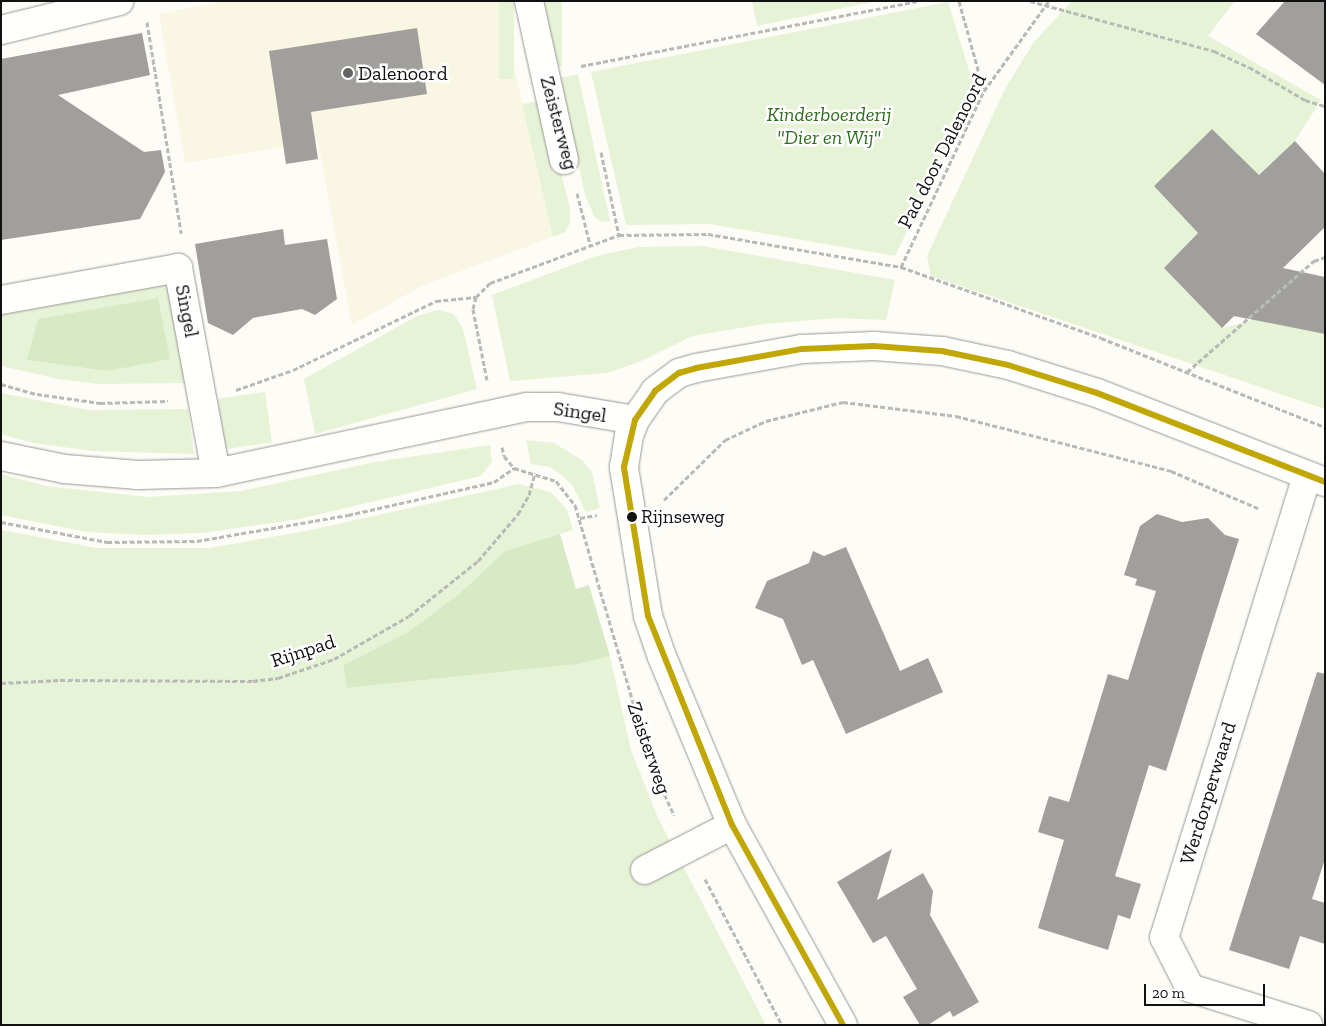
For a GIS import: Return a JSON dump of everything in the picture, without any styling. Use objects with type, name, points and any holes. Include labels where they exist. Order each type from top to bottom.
[{"type":"street","name":"Zeisterweg","points":[[529,1],[564,160]]},
{"type":"street","points":[[1,30],[106,3]]},
{"type":"street","name":"Singel","points":[[1,300],[178,268],[216,473]]},
{"type":"street","name":"Singel","points":[[1,456],[65,469],[138,475],[216,473],[527,407],[558,407],[635,420],[646,402],[666,381],[679,373],[716,362],[834,347],[942,351],[1008,365],[1097,393],[1316,479]]},
{"type":"street","points":[[635,420],[629,436],[624,468],[628,508],[648,616],[665,666],[732,825],[843,1025]]},
{"type":"street","name":"Werdorperwaard","points":[[1308,1025],[1190,988],[1164,937],[1292,522],[1316,479]]},
{"type":"street","points":[[645,870],[732,825]]},
{"type":"path","points":[[582,68],[918,1]]},
{"type":"path","points":[[959,1],[984,91]]},
{"type":"path","points":[[1030,1],[1214,52],[1249,67],[1305,100],[1325,106]]},
{"type":"path","name":"Pad door Dalenoord","points":[[901,268],[984,91],[1049,1]]},
{"type":"path","points":[[147,20],[184,251],[178,268]]},
{"type":"path","name":"Zeisterweg","points":[[564,160],[571,168],[590,244]]},
{"type":"path","points":[[1,384],[37,394],[100,403],[203,397],[250,387],[293,370],[436,301],[476,297],[484,286],[502,277],[590,244],[619,235],[708,234],[901,268],[1187,372],[1325,427]]},
{"type":"path","points":[[1187,372],[1314,260],[1325,258]]},
{"type":"path","points":[[580,518],[628,508],[670,496],[679,483],[725,440],[766,421],[844,402],[956,416],[1171,471],[1292,522]]},
{"type":"path","points":[[1,522],[107,542],[197,541],[348,515],[474,487],[494,482],[514,468]]},
{"type":"path","name":"Zeisterweg","points":[[535,473],[556,481],[567,492],[580,518],[652,767],[689,847],[782,1025]]},
{"type":"path","name":"Rijnpad","points":[[1,683],[60,680],[253,681],[278,678],[325,663],[368,642],[409,616],[478,561],[518,514],[529,495],[535,473]]},
{"type":"shaded area","points":[[222,1],[499,1],[553,237],[424,285],[352,325],[318,142],[185,163],[159,14]]},
{"type":"green space","points":[[499,1],[514,1],[514,79],[499,79]]},
{"type":"green space","points":[[542,1],[562,1],[562,67],[542,67]]},
{"type":"green space","points":[[752,1],[877,1],[757,26]]},
{"type":"green space","points":[[1072,1],[1235,1],[1208,36],[1321,100],[1295,141],[1259,175],[1212,129],[1154,186],[1198,233],[1164,268],[1222,328],[1272,315],[1325,334],[1325,409],[931,276],[927,256],[1006,87],[1034,42]]},
{"type":"green space","name":"Kinderboerderij \"Dier en Wij\"","points":[[948,2],[975,90],[895,256],[710,224],[626,225],[591,72]]},
{"type":"green space","points":[[578,74],[610,221],[601,222],[594,216],[585,195],[560,78]]},
{"type":"green space","points":[[537,101],[553,173],[561,172],[570,209],[570,223],[565,232],[553,237],[522,104]]},
{"type":"green space","points":[[703,246],[895,280],[886,320],[837,318],[764,324],[692,336],[639,362],[607,373],[510,381],[492,295],[596,256],[639,247]]},
{"type":"green space","points":[[168,282],[189,383],[98,384],[59,379],[1,366],[1,311]],"holes":[[[38,319],[107,371],[28,360]]]},
{"type":"green space","points":[[158,298],[170,359],[107,371],[27,360],[38,319]]},
{"type":"green space","points":[[438,310],[454,314],[463,329],[477,389],[315,434],[304,379],[417,316]]},
{"type":"green space","points":[[265,392],[272,443],[225,449],[217,399]]},
{"type":"green space","points":[[1,393],[88,410],[188,409],[194,454],[92,451],[33,443],[1,434]]},
{"type":"green space","points":[[526,440],[554,443],[582,460],[592,472],[600,508],[586,512],[572,485],[561,475],[550,467],[531,464]]},
{"type":"green space","points":[[490,445],[492,461],[481,476],[299,519],[203,533],[144,535],[87,532],[1,515],[1,474],[46,486],[148,497],[241,491],[375,462]]},
{"type":"green space","points":[[519,484],[551,492],[567,510],[573,530],[505,551],[460,593],[408,632],[343,665],[348,688],[579,664],[610,656],[631,750],[658,818],[766,1025],[1,1025],[1,530],[97,548],[209,548],[306,531]]},
{"type":"green space","points":[[560,534],[576,589],[589,585],[610,656],[579,664],[347,688],[343,665],[408,632],[460,593],[505,551]]},
{"type":"building","points":[[1285,1],[1325,1],[1325,85],[1256,34]]},
{"type":"building","name":"Dalenoord","points":[[417,28],[427,94],[311,112],[318,159],[286,164],[269,51]]},
{"type":"building","points":[[142,33],[150,75],[58,95],[144,152],[161,150],[165,172],[140,219],[1,240],[1,59]]},
{"type":"building","points":[[1212,129],[1259,175],[1295,141],[1325,174],[1325,227],[1283,268],[1325,277],[1325,334],[1234,316],[1222,328],[1164,268],[1198,233],[1154,186]]},
{"type":"building","points":[[283,229],[285,245],[327,239],[337,299],[315,315],[302,309],[253,318],[233,335],[208,323],[195,244]]},
{"type":"building","points":[[1157,514],[1182,522],[1208,518],[1225,535],[1239,539],[1166,771],[1149,765],[1115,876],[1141,884],[1130,919],[1118,915],[1108,950],[1038,928],[1064,840],[1038,832],[1049,796],[1069,802],[1108,674],[1128,680],[1156,591],[1135,585],[1137,579],[1124,575],[1140,526]]},
{"type":"building","points":[[846,547],[900,671],[928,658],[943,692],[846,734],[813,660],[802,665],[783,619],[755,608],[767,581],[809,563],[813,551],[824,556]]},
{"type":"building","points":[[1317,672],[1325,674],[1325,859],[1312,899],[1325,903],[1325,944],[1300,936],[1289,969],[1229,950]]},
{"type":"building","points":[[892,849],[877,900],[923,873],[933,891],[930,915],[979,1002],[953,1017],[950,1011],[928,1025],[920,1025],[903,997],[917,989],[886,936],[873,943],[837,882]]},
{"type":"transit line","points":[[843,1025],[732,825],[648,616],[624,467],[635,420],[655,391],[679,373],[696,368],[802,349],[874,346],[942,351],[1008,365],[1097,393],[1325,482]]},
{"type":"place","name":"Dalenoord","points":[[348,73]]},
{"type":"place","name":"Rijnseweg","points":[[632,517]]}]
